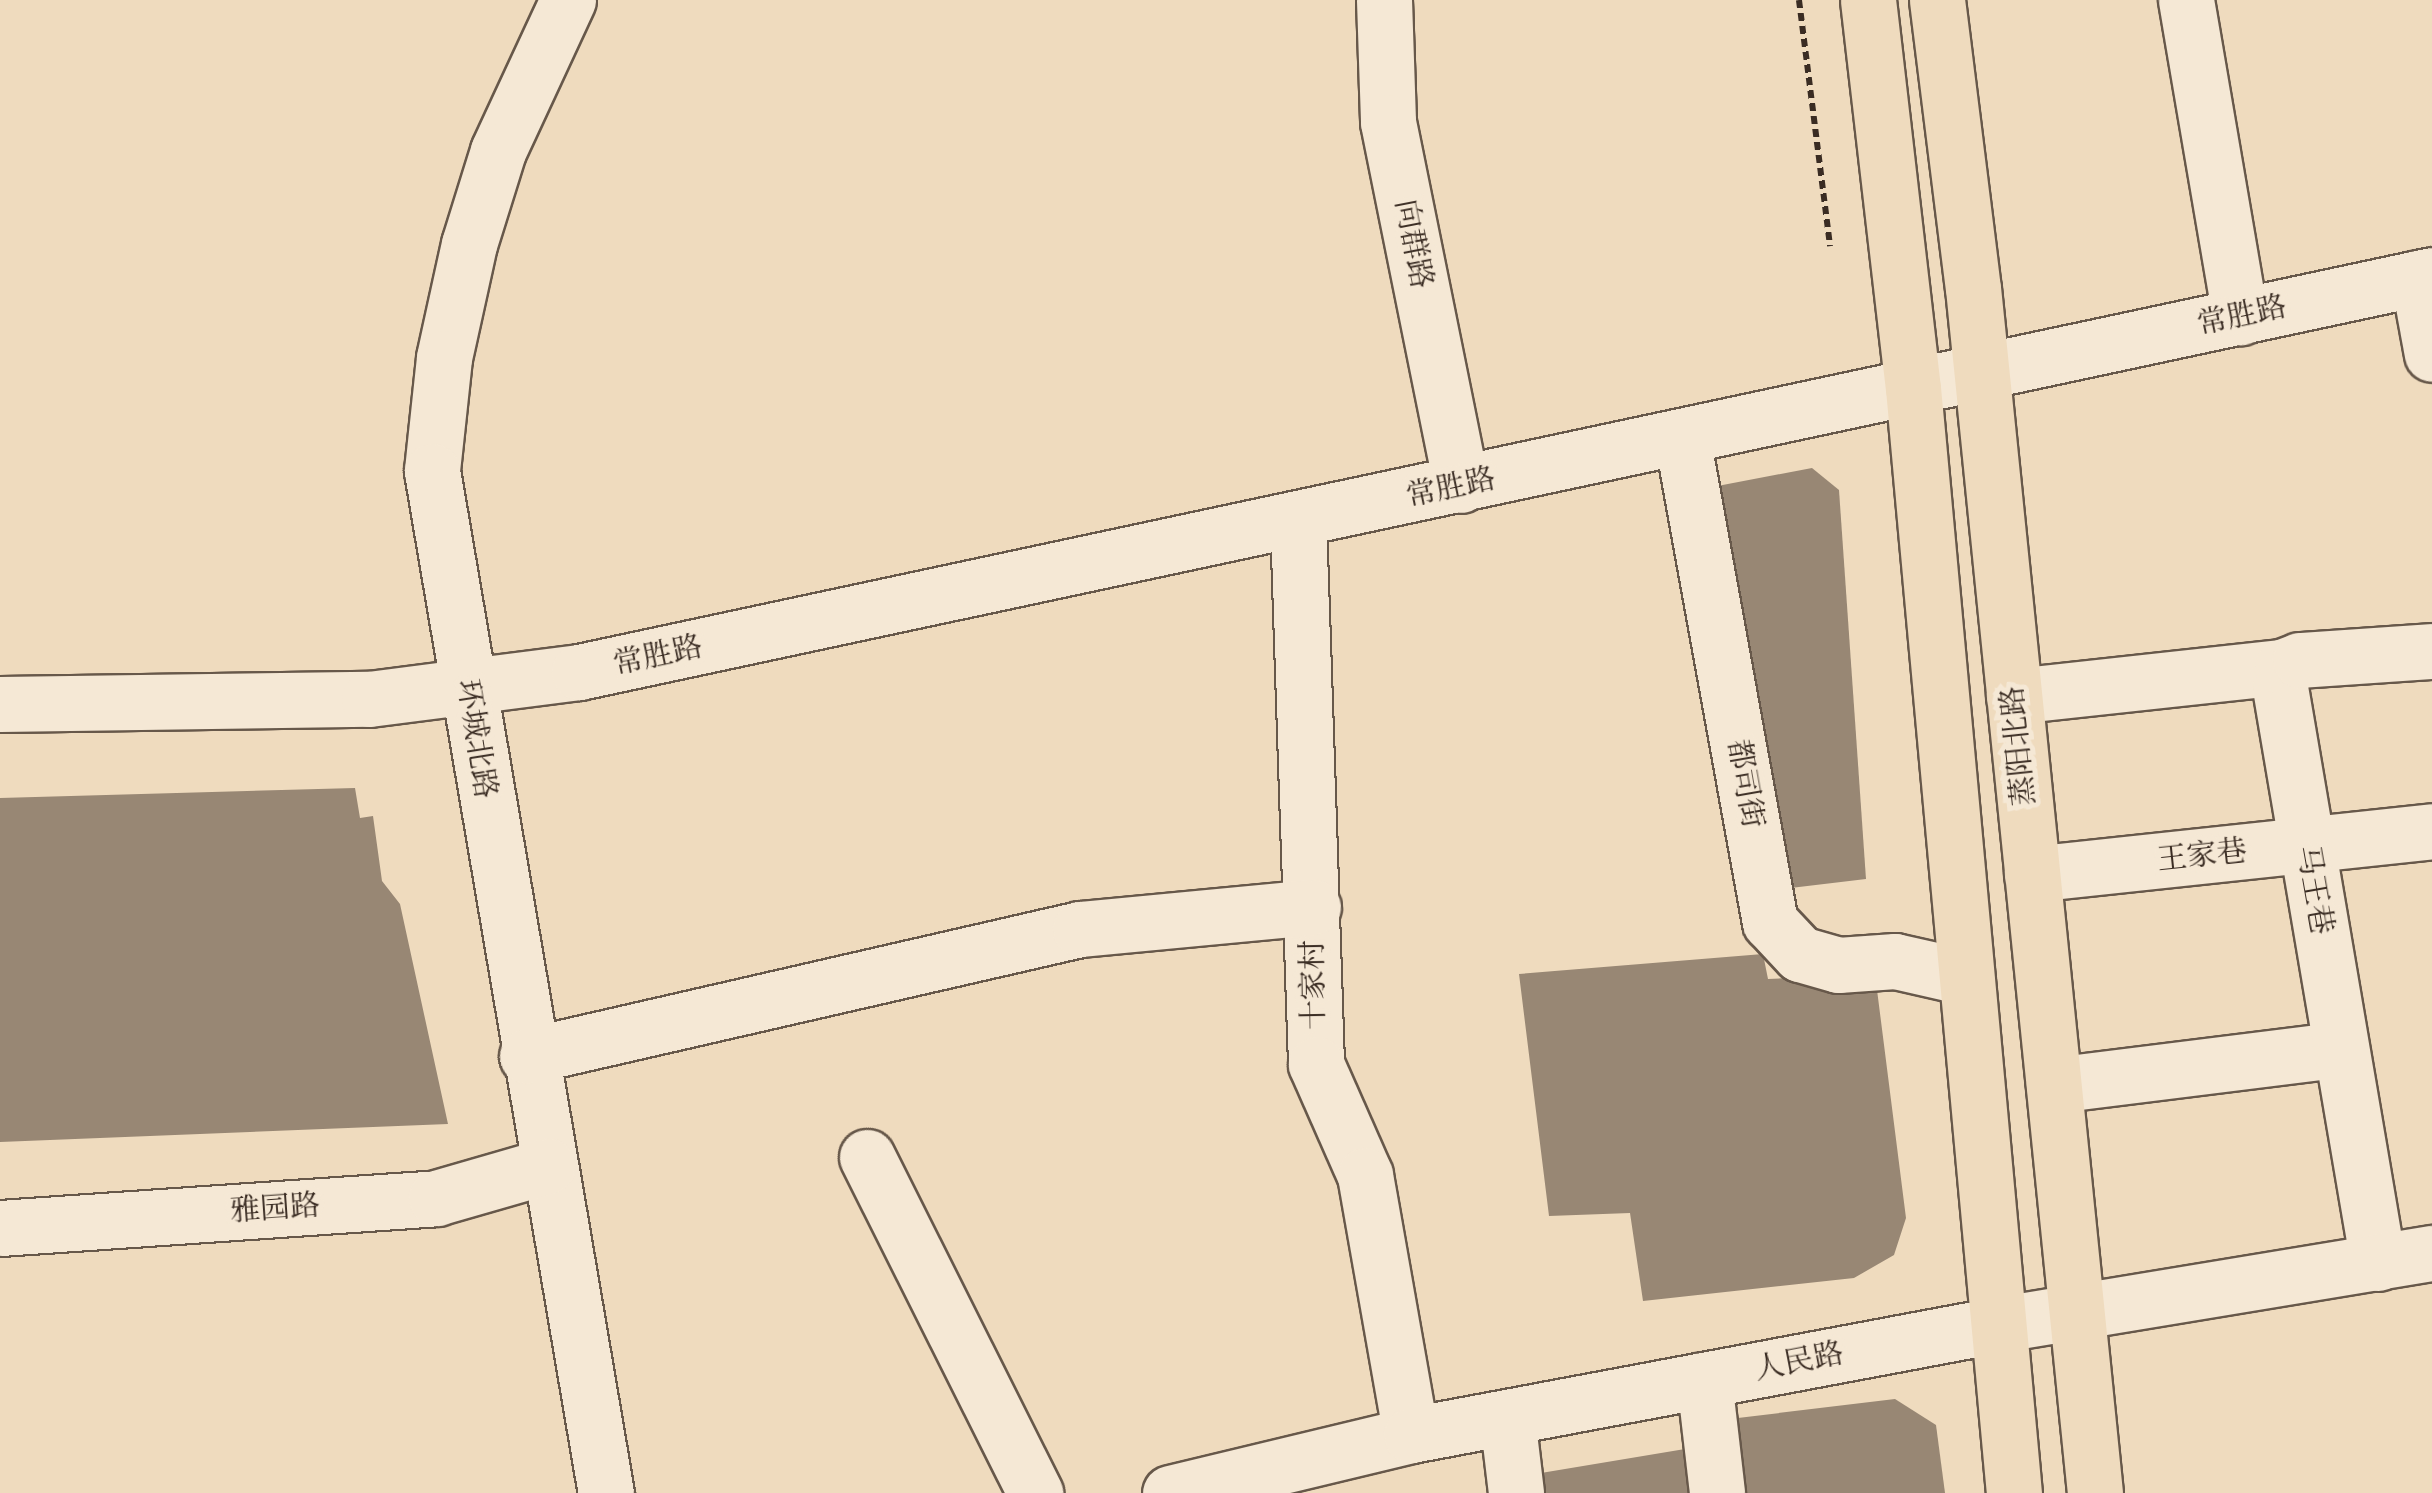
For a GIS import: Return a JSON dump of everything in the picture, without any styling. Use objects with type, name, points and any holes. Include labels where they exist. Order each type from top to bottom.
[{"type":"main road","points":[[1868,0],[1913,388],[2014,1493]]},
{"type":"main road","name":"蒸阳北路","points":[[1937,0],[1981,373],[2095,1493]]},
{"type":"street","name":"环城北路","points":[[568,0],[498,151],[444,358],[432,471],[527,1056],[606,1493]]},
{"type":"street","name":"向群路","points":[[1384,0],[1388,122],[1461,485]]},
{"type":"street","points":[[2186,0],[2240,317]]},
{"type":"street","name":"常胜路","points":[[3,704],[467,683],[579,672],[2425,277]]},
{"type":"street","points":[[2425,277],[2432,354]]},
{"type":"street","name":"都司街","points":[[1682,438],[1770,922],[1800,954],[1838,965],[1895,961],[1966,977]]},
{"type":"street","name":"十家村","points":[[1298,521],[1316,1064],[1364,1175],[1412,1435]]},
{"type":"street","points":[[2014,696],[2432,651]]},
{"type":"street","name":"马王巷","points":[[2282,666],[2307,844],[2378,1263]]},
{"type":"street","name":"王家巷","points":[[2032,874],[2432,831]]},
{"type":"street","points":[[527,1056],[1080,929],[1313,907]]},
{"type":"street","points":[[2054,1085],[2341,1049]]},
{"type":"street","points":[[867,1156],[1035,1493]]},
{"type":"street","name":"雅园路","points":[[0,1228],[436,1198],[547,1166]]},
{"type":"street","name":"人民路","points":[[1170,1493],[1412,1435],[1506,1417],[1996,1325],[2432,1253]]},
{"type":"street","points":[[1704,1380],[1717,1493]]},
{"type":"street","points":[[1506,1417],[1516,1493]]},
{"type":"path","points":[[1799,0],[1830,246]]},
{"type":"building","points":[[1812,468],[1839,490],[1866,879],[1773,890],[1707,488]]},
{"type":"building","points":[[355,788],[360,818],[373,816],[382,881],[400,904],[448,1124],[0,1142],[0,798]]},
{"type":"building","points":[[1763,954],[1768,979],[1875,974],[1906,1218],[1894,1255],[1854,1278],[1643,1301],[1630,1213],[1549,1216],[1519,974]]},
{"type":"building","points":[[1895,1399],[1936,1425],[1945,1493],[1730,1493],[1721,1420]]},
{"type":"building","points":[[1691,1448],[1696,1493],[1543,1493],[1541,1473]]}]
